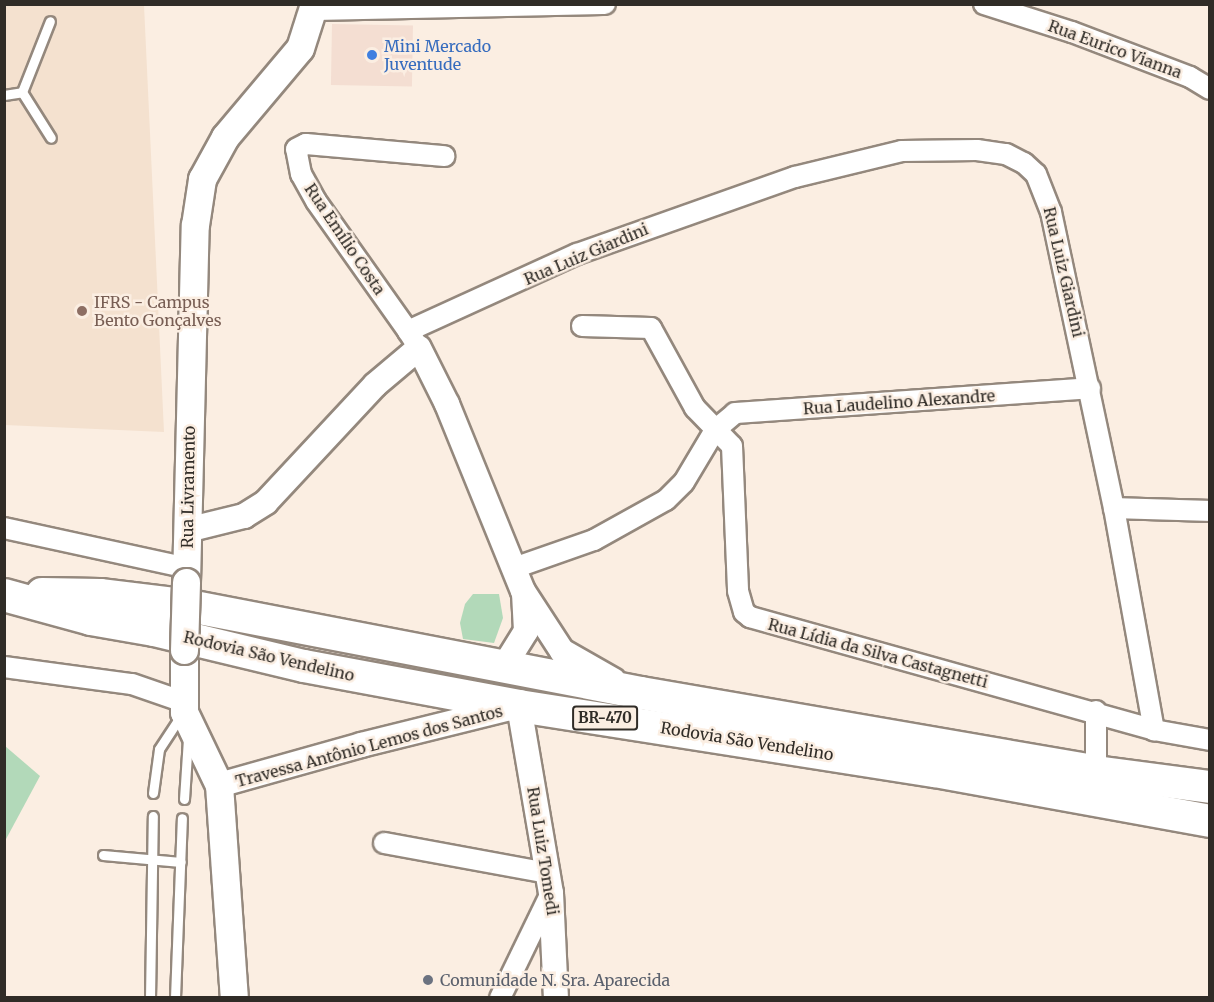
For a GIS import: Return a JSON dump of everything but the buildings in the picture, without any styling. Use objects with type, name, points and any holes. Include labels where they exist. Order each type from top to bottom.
[{"type":"highway","name":"BR-470","points":[[4,594],[136,598],[641,693],[1096,772],[1209,787]]},
{"type":"highway","name":"Rodovia São Vendelino","points":[[4,594],[91,619],[154,630],[304,666],[519,706],[924,769],[1209,821]]},
{"type":"main road","name":"Rua Livramento","points":[[234,998],[219,785],[184,712],[195,225],[202,179],[225,137],[300,48],[313,7]]},
{"type":"street","points":[[313,7],[605,4]]},
{"type":"street","name":"Rua Eurico Vianna","points":[[984,4],[1072,32],[1190,77],[1209,89]]},
{"type":"street","name":"Rua Emílio Costa","points":[[413,340],[316,201],[301,174],[296,149],[306,144],[444,156]]},
{"type":"street","name":"Rua Luiz Giardini","points":[[413,340],[577,254],[795,177],[902,151],[977,150],[1006,154],[1024,163],[1045,192],[1090,388],[1154,730]]},
{"type":"street","name":"Rua Lídia da Silva Castagnetti","points":[[582,327],[651,328],[695,408],[715,430],[726,438],[735,455],[738,591],[744,612],[750,617],[1096,711],[1154,730],[1209,740]]},
{"type":"street","points":[[187,530],[244,516],[266,502],[375,385],[413,340],[447,404],[523,591],[562,651],[583,665],[641,693]]},
{"type":"street","name":"Rua Laudelino Alexandre","points":[[715,430],[730,416],[745,412],[1090,388]]},
{"type":"street","points":[[514,568],[594,540],[666,500],[684,482],[715,430]]},
{"type":"street","points":[[1114,508],[1209,512]]},
{"type":"street","points":[[4,528],[186,575]]},
{"type":"street","points":[[503,668],[526,631],[523,591]]},
{"type":"street","points":[[4,667],[132,684],[184,712]]},
{"type":"street","name":"Travessa Antônio Lemos dos Santos","points":[[219,785],[361,745],[519,706]]},
{"type":"street","name":"Rua Luiz Tomedi","points":[[519,706],[549,883],[556,998]]},
{"type":"street","points":[[1096,711],[1096,772]]},
{"type":"street","points":[[384,843],[549,883],[500,998]]},
{"type":"lane","points":[[22,93],[50,21]]},
{"type":"lane","points":[[4,95],[22,93]]},
{"type":"lane","points":[[22,93],[51,138]]},
{"type":"lane","points":[[153,793],[159,749],[184,712]]},
{"type":"lane","points":[[184,712],[184,799]]},
{"type":"lane","points":[[150,998],[153,816]]},
{"type":"lane","points":[[175,998],[182,818]]},
{"type":"lane","points":[[103,855],[181,862]]},
{"type":"shaded area","name":"IFRS - Campus Bento Gonçalves","points":[[5,5],[144,5],[164,432],[5,425]]},
{"type":"shaded area","name":"Mini Mercado Juventude","points":[[332,24],[413,25],[412,86],[331,85]]},
{"type":"green space","points":[[473,594],[499,594],[503,618],[494,643],[463,639],[460,623],[465,604]]},
{"type":"green space","points":[[5,746],[40,776],[5,841]]},
{"type":"place","name":"Mini Mercado Juventude","points":[[372,55]]},
{"type":"place","name":"IFRS - Campus Bento Gonçalves","points":[[82,311]]},
{"type":"place","name":"Comunidade N. Sra. Aparecida","points":[[428,980]]}]
